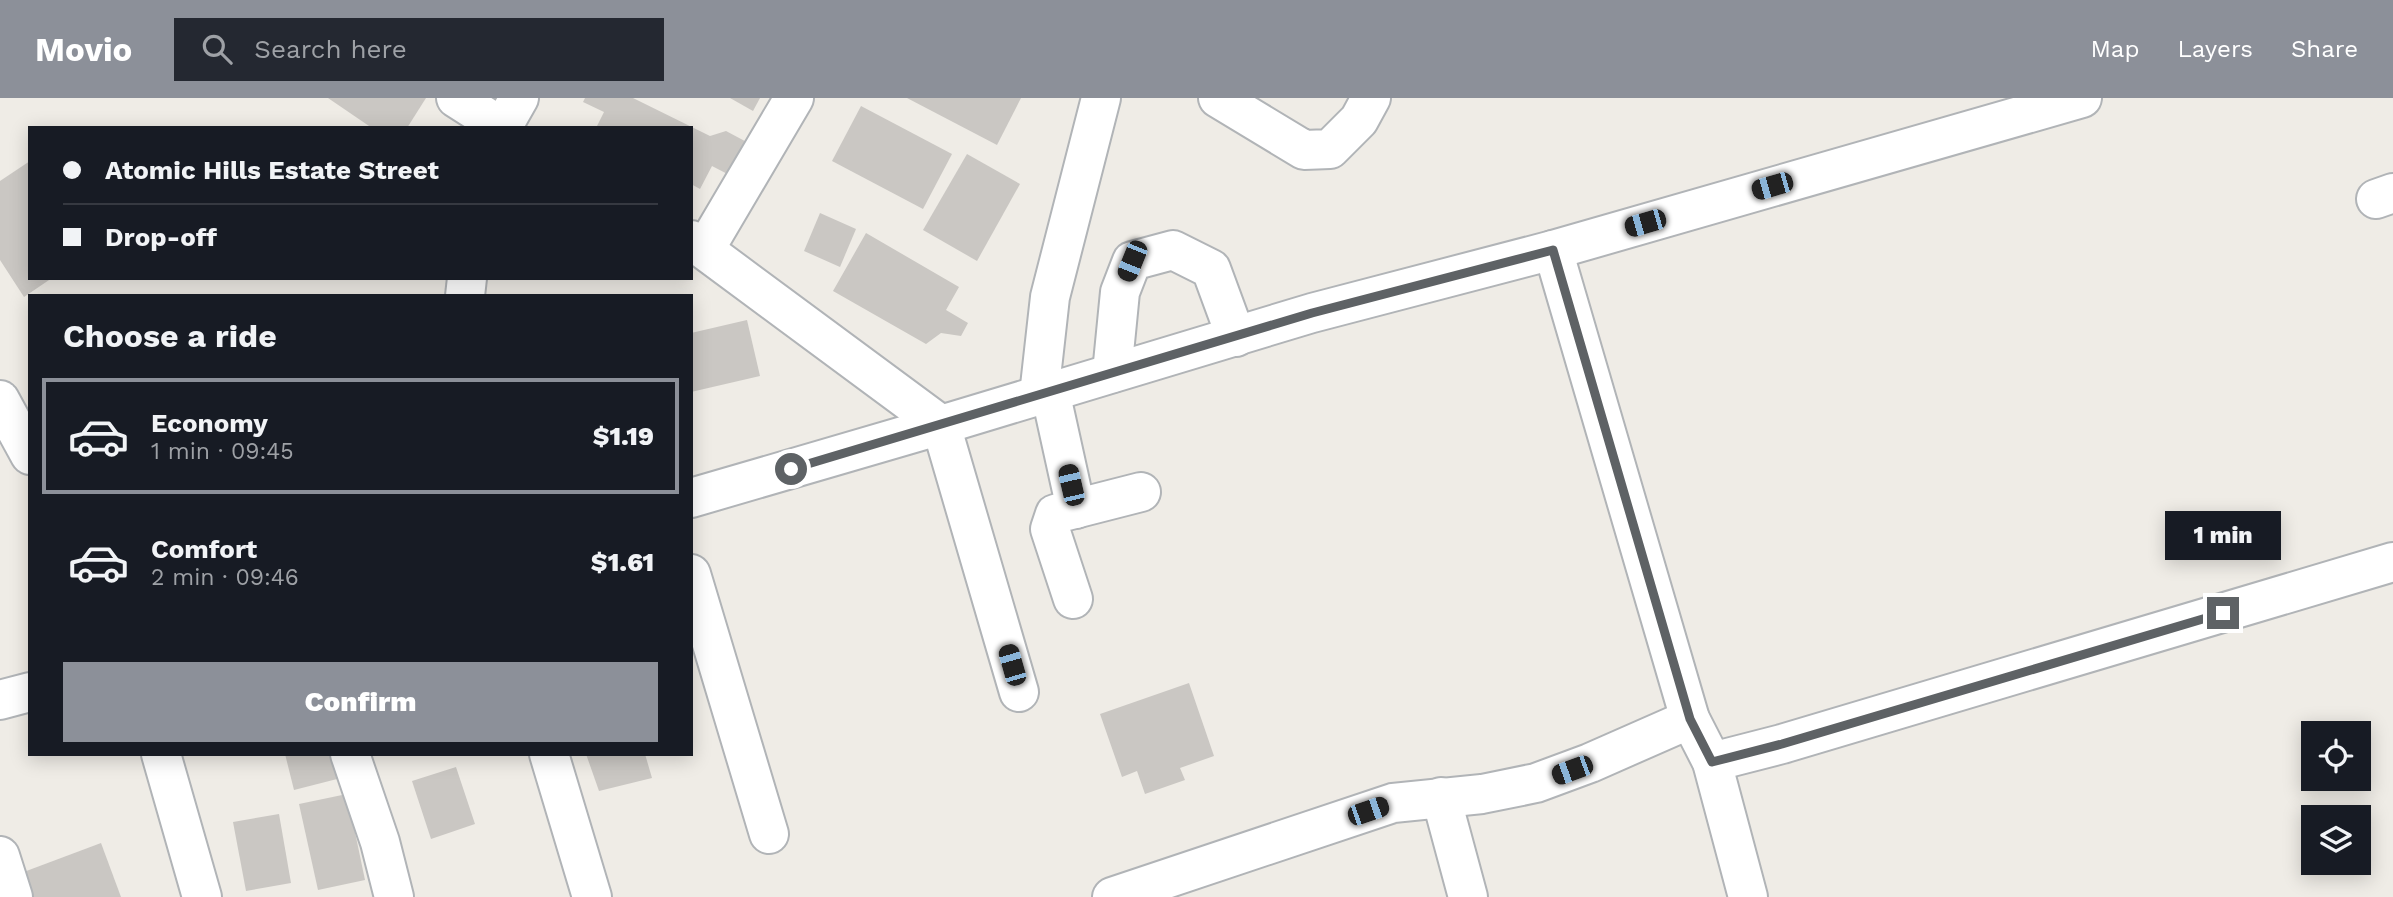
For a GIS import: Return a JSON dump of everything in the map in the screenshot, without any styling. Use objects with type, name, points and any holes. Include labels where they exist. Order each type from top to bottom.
[{"type":"street","points":[[456,98],[500,126]]},
{"type":"street","points":[[504,126],[519,98]]},
{"type":"street","points":[[794,98],[698,245],[941,425],[1019,692]]},
{"type":"street","points":[[1076,509],[1044,393],[1049,297],[1101,98]]},
{"type":"street","points":[[1218,98],[1304,150],[1330,149],[1359,120],[1371,98]]},
{"type":"street","points":[[693,497],[1312,313],[1553,250],[2082,98]]},
{"type":"street","points":[[1112,373],[1120,292],[1132,261],[1173,250],[1211,268],[1236,337]]},
{"type":"street","points":[[1553,250],[1690,719],[1712,762],[1748,897]]},
{"type":"street","points":[[0,400],[28,451]]},
{"type":"street","points":[[1073,598],[1050,528],[1055,514],[1141,492]]},
{"type":"street","points":[[1712,762],[1795,740],[2393,562]]},
{"type":"street","points":[[693,581],[769,834]]},
{"type":"street","points":[[0,700],[28,693]]},
{"type":"street","points":[[1112,897],[1393,803],[1482,793],[1536,783],[1590,763],[1690,719]]},
{"type":"street","points":[[162,756],[202,897]]},
{"type":"street","points":[[351,756],[380,842],[394,897]]},
{"type":"street","points":[[551,756],[592,897]]},
{"type":"street","points":[[1441,797],[1468,897]]},
{"type":"street","points":[[0,856],[13,897]]},
{"type":"building","points":[[328,98],[426,98],[408,126],[369,126]]},
{"type":"building","points":[[585,98],[633,98],[690,126],[597,126],[604,112],[583,102]]},
{"type":"building","points":[[730,98],[760,98],[753,111]]},
{"type":"building","points":[[907,98],[1021,98],[997,145]]},
{"type":"building","points":[[861,106],[952,154],[923,209],[832,161]]},
{"type":"building","points":[[693,128],[710,136],[726,131],[756,147],[739,180],[712,166],[700,189],[693,185]]},
{"type":"building","points":[[967,154],[1020,184],[977,261],[923,230]]},
{"type":"building","points":[[28,162],[28,280],[49,280],[24,297],[0,260],[0,181]]},
{"type":"building","points":[[820,213],[856,229],[840,267],[804,251]]},
{"type":"building","points":[[866,233],[959,287],[946,310],[968,323],[961,336],[941,333],[926,344],[833,291]]},
{"type":"building","points":[[747,320],[760,376],[693,392],[693,333]]},
{"type":"building","points":[[1189,683],[1214,756],[1180,768],[1185,780],[1145,794],[1137,771],[1122,777],[1100,714]]},
{"type":"building","points":[[286,756],[336,756],[341,778],[294,790]]},
{"type":"building","points":[[587,756],[646,756],[652,778],[599,791]]},
{"type":"building","points":[[456,767],[475,824],[431,839],[412,781]]},
{"type":"building","points":[[347,794],[365,880],[318,890],[299,804]]},
{"type":"building","points":[[279,814],[291,883],[246,891],[233,822]]},
{"type":"building","points":[[101,843],[121,897],[30,897],[21,873]]},
{"type":"route","points":[[791,469],[1312,313],[1553,250],[1690,719],[1712,762],[1782,744],[2223,613]]}]
